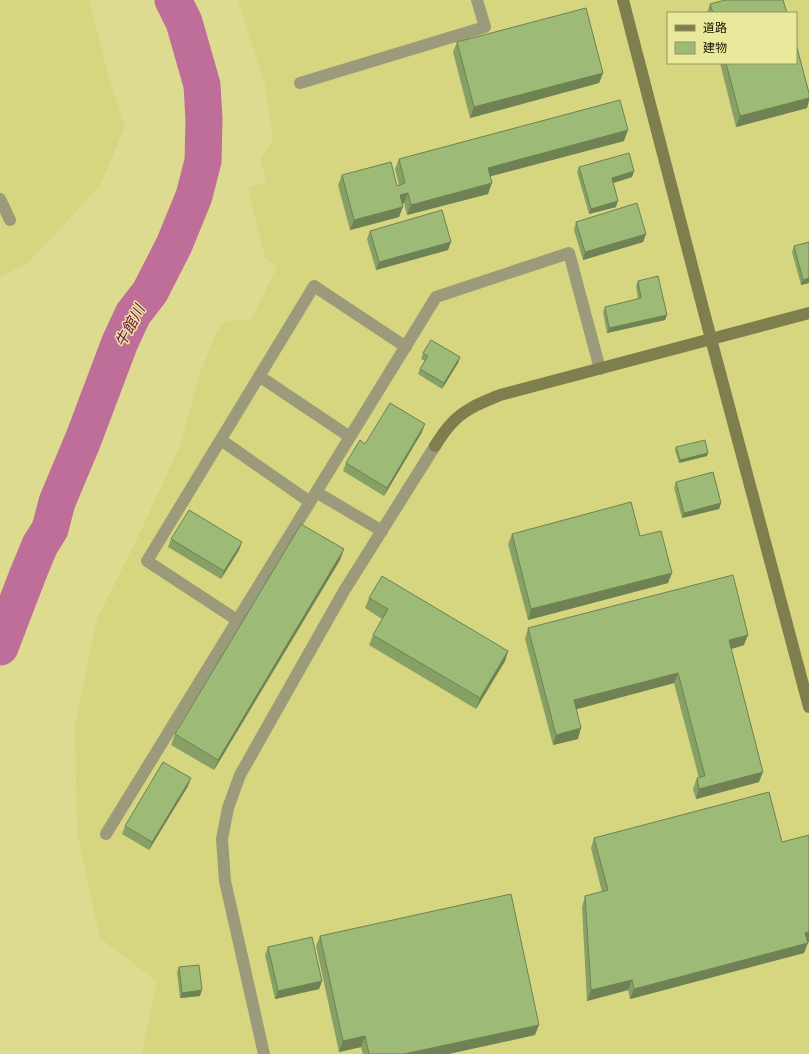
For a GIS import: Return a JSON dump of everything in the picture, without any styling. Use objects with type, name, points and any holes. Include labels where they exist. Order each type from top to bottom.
[{"type":"street","points":[[300,83],[485,27],[477,0]]},
{"type":"street","points":[[623,0],[809,707]]},
{"type":"street","points":[[0,199],[10,220]]},
{"type":"street","points":[[106,834],[436,297],[569,253],[600,369]]},
{"type":"street","points":[[237,620],[147,562],[314,286],[406,347]]},
{"type":"street","points":[[264,1054],[225,881],[222,839],[228,808],[240,775],[344,591],[435,446],[452,422],[464,412],[483,402],[510,392],[809,314]]},
{"type":"street","points":[[259,376],[350,437]]},
{"type":"street","points":[[221,440],[313,497],[382,531]]},
{"type":"shaded area","points":[[0,0],[89,0],[110,82],[125,127],[99,187],[28,263],[0,277]]},
{"type":"shaded area","points":[[238,0],[809,0],[809,1054],[142,1054],[157,981],[100,938],[77,832],[75,725],[97,619],[137,539],[180,446],[201,370],[216,333],[225,321],[251,320],[277,267],[265,258],[248,188],[267,182],[260,159],[273,140],[265,84]]},
{"type":"building","points":[[725,0],[783,0],[787,12],[713,12],[710,4]]},
{"type":"building","points":[[586,8],[603,73],[474,107],[457,42]]},
{"type":"building","points":[[797,48],[809,98],[740,116],[726,64],[797,64]]},
{"type":"building","points":[[620,100],[628,130],[488,168],[492,183],[411,205],[408,193],[400,195],[403,207],[354,220],[342,175],[391,162],[397,186],[405,183],[399,159]]},
{"type":"building","points":[[629,153],[634,171],[612,178],[618,201],[591,209],[579,167]]},
{"type":"building","points":[[637,203],[646,234],[585,252],[576,222]]},
{"type":"building","points":[[442,210],[451,242],[379,262],[370,231]]},
{"type":"building","points":[[809,242],[809,278],[803,280],[794,246]]},
{"type":"building","points":[[658,276],[667,315],[609,328],[605,307],[641,298],[638,281]]},
{"type":"building","points":[[431,340],[460,357],[444,383],[420,369],[428,356],[423,353]]},
{"type":"building","points":[[390,403],[425,424],[387,488],[346,463],[360,440],[365,444]]},
{"type":"building","points":[[705,440],[708,453],[680,460],[676,447]]},
{"type":"building","points":[[713,472],[721,503],[684,513],[676,482]]},
{"type":"building","points":[[631,502],[640,536],[661,531],[672,573],[531,609],[512,534]]},
{"type":"building","points":[[189,510],[242,542],[224,571],[171,539]]},
{"type":"building","points":[[301,524],[344,549],[218,760],[175,734]]},
{"type":"building","points":[[733,575],[748,635],[729,640],[763,772],[699,789],[697,778],[705,776],[678,673],[574,700],[581,728],[556,735],[528,628]]},
{"type":"building","points":[[382,576],[508,651],[480,698],[373,635],[388,609],[369,598]]},
{"type":"building","points":[[163,762],[191,778],[152,842],[125,826]]},
{"type":"building","points":[[769,792],[782,842],[809,835],[809,932],[805,933],[808,943],[634,989],[632,980],[591,990],[585,896],[608,890],[594,838]]},
{"type":"building","points":[[511,894],[539,1025],[404,1054],[369,1054],[365,1036],[343,1041],[320,936]]},
{"type":"building","points":[[312,937],[322,981],[278,991],[268,947]]},
{"type":"building","points":[[199,965],[202,990],[182,993],[179,967]]},
{"type":"waterway","name":"牛館川","points":[[0,647],[40,545],[50,529],[57,502],[83,440],[120,342],[133,314],[150,292],[174,245],[194,196],[203,161],[204,120],[202,85],[184,22],[173,0]]}]
